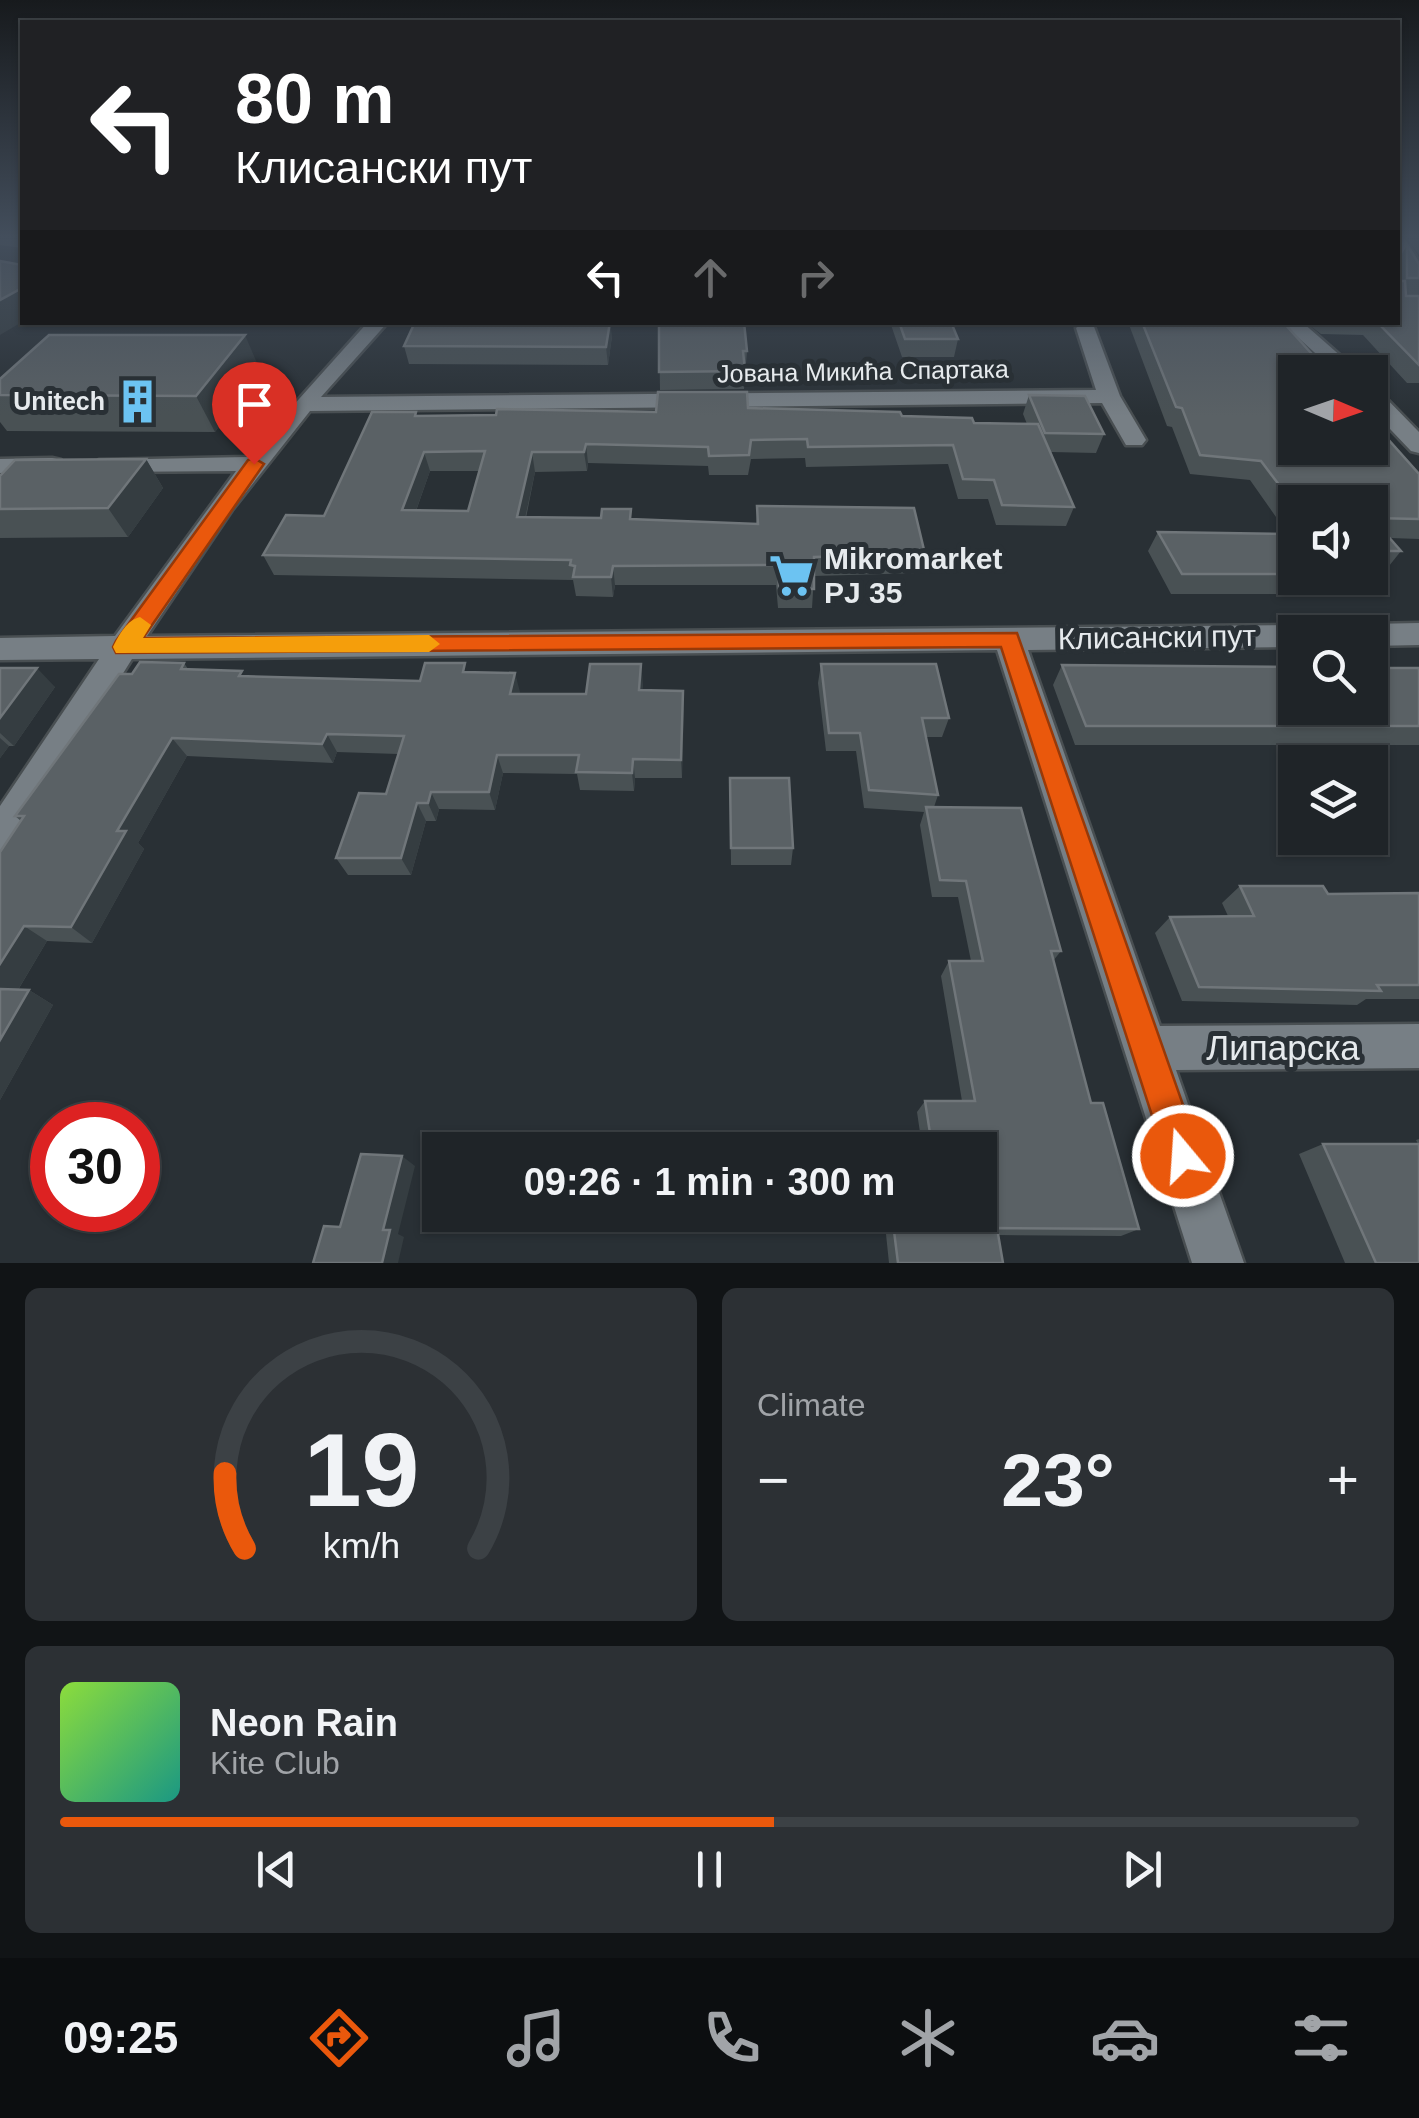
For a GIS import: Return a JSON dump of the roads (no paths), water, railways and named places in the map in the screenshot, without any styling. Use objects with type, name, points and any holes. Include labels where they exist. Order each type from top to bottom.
[{"type":"street","points":[[0,837],[124,647],[254,464],[376,325]]},
{"type":"street","points":[[1293,325],[1328,355]]},
{"type":"street","points":[[1086,328],[1109,396],[1134,440]]},
{"type":"street","name":"Јована Микића Спартака","points":[[306,404],[1109,396]]},
{"type":"street","points":[[1388,414],[1419,446]]},
{"type":"street","points":[[0,466],[254,464]]},
{"type":"street","points":[[1388,635],[1419,634]]},
{"type":"street","name":"Клисански пут","points":[[0,648],[1278,636]]},
{"type":"street","points":[[1009,638],[1218,1263]]},
{"type":"street","name":"Липарска","points":[[1148,1048],[1419,1046]]},
{"type":"place","name":"Unitech","points":[[138,401]]},
{"type":"place","name":"Mikromarket PJ 35","points":[[791,575]]}]
